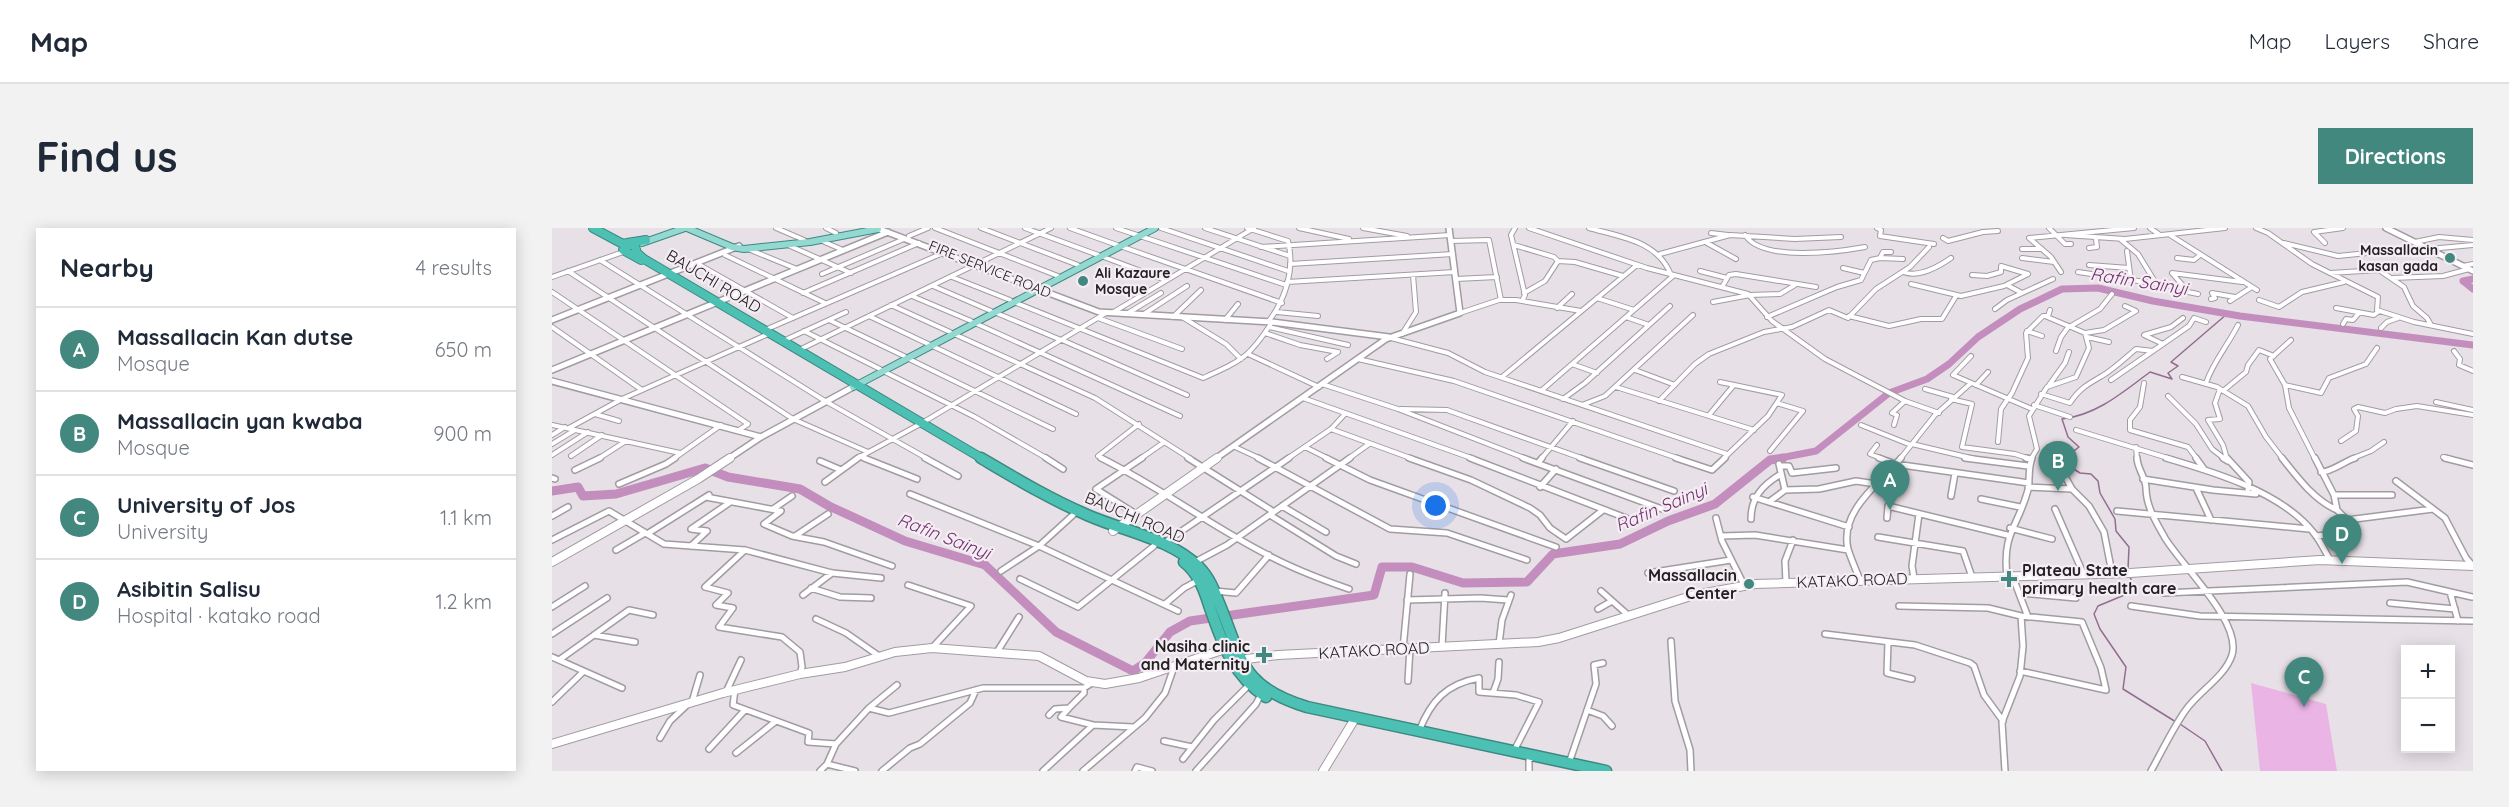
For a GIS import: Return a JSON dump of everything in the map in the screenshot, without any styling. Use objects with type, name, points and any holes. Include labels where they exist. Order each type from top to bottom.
[{"type":"highway","points":[[587,228],[629,248],[647,240]]},
{"type":"highway","points":[[593,228],[629,248]]},
{"type":"highway","points":[[629,248],[647,240]]},
{"type":"highway","name":"BAUCHI ROAD","points":[[629,248],[669,275],[852,386],[1047,496],[1115,529]]},
{"type":"highway","name":"BAUCHI ROAD","points":[[765,333],[783,341],[852,386]]},
{"type":"highway","name":"BAUCHI ROAD","points":[[920,424],[1025,489],[1073,515],[1158,545],[1194,562],[1206,574],[1223,628],[1249,677],[1273,695],[1299,705],[1355,720],[1531,762],[1606,771]]},
{"type":"highway","name":"BAUCHI ROAD","points":[[1158,545],[1188,564],[1213,594]]},
{"type":"highway","name":"BAUCHI ROAD","points":[[1223,628],[1225,650],[1235,670],[1248,686],[1295,709],[1419,731],[1513,752],[1531,762]]},
{"type":"main road","points":[[647,240],[677,228]]},
{"type":"main road","points":[[647,240],[686,228],[742,248]]},
{"type":"main road","points":[[700,228],[742,248]]},
{"type":"main road","points":[[726,254],[742,248],[820,240],[867,228]]},
{"type":"main road","points":[[1036,288],[1153,228]]},
{"type":"main road","points":[[726,254],[742,248],[788,245],[888,229]]},
{"type":"main road","points":[[852,386],[1078,265],[1100,256]]},
{"type":"street","points":[[778,229],[785,228]]},
{"type":"street","points":[[826,228],[837,236]]},
{"type":"street","points":[[822,274],[928,228]]},
{"type":"street","points":[[935,228],[1058,276]]},
{"type":"street","points":[[981,228],[1078,265]]},
{"type":"street","points":[[1025,228],[1166,280]]},
{"type":"street","points":[[799,351],[1050,228]]},
{"type":"street","points":[[1070,228],[1281,303]]},
{"type":"street","points":[[1116,228],[1287,284],[1413,275],[1497,277]]},
{"type":"street","points":[[1161,228],[1288,271]]},
{"type":"street","points":[[1205,228],[1290,256]]},
{"type":"street","points":[[825,482],[860,456],[920,424],[1021,363],[1062,340],[1081,328],[1098,318],[1166,280],[1251,228],[1288,241],[1290,245],[1287,284],[1277,312],[1265,333],[1248,354],[1236,364],[1203,378],[1103,339],[1081,328],[952,277]]},
{"type":"street","points":[[1299,228],[1353,241]]},
{"type":"street","points":[[1363,228],[1416,237]]},
{"type":"street","points":[[1515,228],[1511,235],[1524,293],[1522,301]]},
{"type":"street","points":[[1529,228],[1637,265],[1750,295],[1767,316],[1782,329],[1825,359],[1903,400],[1939,413]]},
{"type":"street","points":[[1589,228],[1647,246],[1660,254],[1672,275]]},
{"type":"street","points":[[1706,243],[1713,228]]},
{"type":"street","points":[[1877,228],[1881,230],[1880,236],[1934,244]]},
{"type":"street","points":[[2049,228],[2065,244],[2071,244]]},
{"type":"street","points":[[2061,272],[2042,249],[2029,238],[2134,228]]},
{"type":"street","points":[[2150,228],[2161,236]]},
{"type":"street","points":[[2065,234],[2096,239],[2120,239],[2170,236],[2226,228]]},
{"type":"street","points":[[2256,228],[2282,243],[2302,259],[2378,297],[2380,302],[2376,309],[2379,311],[2398,318],[2473,334]]},
{"type":"street","points":[[2325,243],[2314,232],[2343,228]]},
{"type":"street","points":[[2386,228],[2469,268]]},
{"type":"street","points":[[778,229],[805,242]]},
{"type":"street","points":[[554,367],[592,354],[773,280],[888,229],[943,253],[1058,297],[1108,313],[1344,330],[1389,337],[1448,353],[1474,368],[1727,454]]},
{"type":"street","points":[[1943,238],[1948,240],[1982,230],[1998,231]]},
{"type":"street","points":[[1711,233],[1795,239],[1840,237]]},
{"type":"street","points":[[1261,247],[1450,235],[1489,240],[1501,300]]},
{"type":"street","points":[[1450,235],[1460,313]]},
{"type":"street","points":[[1660,254],[1730,235]]},
{"type":"street","points":[[1745,235],[1752,244],[1776,249],[1834,251],[1865,247]]},
{"type":"street","points":[[2170,236],[2257,290]]},
{"type":"street","name":"FIRE SERVICE ROAD","points":[[908,237],[976,264]]},
{"type":"street","points":[[2415,242],[2439,237],[2473,242]]},
{"type":"street","points":[[2088,248],[2097,247],[2096,239]]},
{"type":"street","points":[[2120,239],[2136,250],[2145,260],[2157,285]]},
{"type":"street","points":[[820,240],[843,250]]},
{"type":"street","points":[[2282,243],[2338,256],[2473,242]]},
{"type":"street","points":[[803,293],[920,243]]},
{"type":"street","points":[[1706,243],[1736,259]]},
{"type":"street","points":[[788,245],[851,273]]},
{"type":"street","points":[[1514,245],[1554,257],[1558,261],[1575,262],[1623,276]]},
{"type":"street","points":[[1850,316],[1876,289],[1902,272],[1927,252],[1929,247]]},
{"type":"street","points":[[552,276],[629,248]]},
{"type":"street","points":[[742,248],[797,269]]},
{"type":"street","points":[[2022,249],[2042,249]]},
{"type":"street","points":[[2127,251],[2131,281]]},
{"type":"street","points":[[1880,258],[1883,252],[1891,252]]},
{"type":"street","points":[[552,435],[622,399],[738,348],[793,318],[943,253]]},
{"type":"street","points":[[552,320],[726,254],[773,280],[826,304]]},
{"type":"street","points":[[1290,264],[1453,254]]},
{"type":"street","points":[[2177,258],[2194,260],[2200,255]]},
{"type":"street","points":[[1767,316],[1791,310],[1859,281],[1871,260],[1896,257],[1903,259]]},
{"type":"street","points":[[1902,272],[1911,275],[1937,267],[1951,258]]},
{"type":"street","points":[[2022,258],[2054,262]]},
{"type":"street","points":[[600,260],[825,401],[958,476]]},
{"type":"street","points":[[1524,293],[1545,281],[1558,261]]},
{"type":"street","points":[[699,264],[793,318]]},
{"type":"street","points":[[1502,377],[1637,265]]},
{"type":"street","points":[[2089,265],[2129,268]]},
{"type":"street","points":[[1911,284],[1956,296],[1971,295],[2007,285],[2028,274],[2001,266],[2001,272],[1994,275],[1972,275]]},
{"type":"street","points":[[1843,267],[1864,273]]},
{"type":"street","points":[[2392,278],[2443,276],[2469,268]]},
{"type":"street","points":[[2330,273],[2377,270],[2404,287],[2413,306],[2427,318],[2431,325]]},
{"type":"street","points":[[568,271],[793,419],[868,452]]},
{"type":"street","points":[[1700,271],[1727,278]]},
{"type":"street","points":[[2078,272],[2185,288]]},
{"type":"street","points":[[2198,294],[2188,292],[2172,273],[2242,282]]},
{"type":"street","points":[[1402,334],[1416,312],[1413,275]]},
{"type":"street","points":[[1541,391],[1672,275]]},
{"type":"street","points":[[1722,287],[1730,275],[1816,287]]},
{"type":"street","points":[[1995,309],[2007,300],[2054,279]]},
{"type":"street","points":[[2259,300],[2279,307],[2302,292],[2344,282]]},
{"type":"street","points":[[1713,302],[1724,302],[1750,295],[1778,294],[1795,285]]},
{"type":"street","points":[[2007,285],[2022,293]]},
{"type":"street","points":[[933,286],[1187,395]]},
{"type":"street","points":[[1142,316],[1187,286]]},
{"type":"street","points":[[2230,301],[2252,287]]},
{"type":"street","points":[[1173,317],[1201,290]]},
{"type":"street","points":[[552,292],[748,424],[740,430]]},
{"type":"street","points":[[1126,315],[1161,293]]},
{"type":"street","points":[[2211,299],[2215,298],[2212,293],[2235,297]]},
{"type":"street","points":[[1557,308],[1572,294]]},
{"type":"street","points":[[2056,351],[2061,337],[2070,326],[2100,309],[2112,294]]},
{"type":"street","points":[[912,296],[1180,416]]},
{"type":"street","points":[[1659,401],[1709,354],[1764,332],[1782,329],[1829,310],[1848,318],[1850,316],[1889,326],[1921,319],[1942,319],[1956,296]]},
{"type":"street","points":[[1597,298],[1634,310]]},
{"type":"street","points":[[1115,529],[1389,337],[1501,300],[1522,301],[1581,311]]},
{"type":"street","points":[[1225,320],[1238,304]]},
{"type":"street","points":[[891,305],[1095,398],[1139,424],[1163,443],[1239,490],[1336,556],[1356,564]]},
{"type":"street","points":[[1563,399],[1597,373],[1670,306]]},
{"type":"street","points":[[2086,335],[2104,330],[2136,311],[2125,306]]},
{"type":"street","points":[[2336,308],[2374,315],[2379,311]]},
{"type":"street","points":[[2027,331],[2048,316],[2050,310]]},
{"type":"street","points":[[783,341],[846,312]]},
{"type":"street","points":[[1277,312],[1318,316]]},
{"type":"street","points":[[2343,324],[2346,319],[2353,320],[2360,312]]},
{"type":"street","points":[[1581,405],[1605,396],[1693,315]]},
{"type":"street","points":[[868,316],[1076,414]]},
{"type":"street","points":[[2045,316],[2086,335],[2109,342]]},
{"type":"street","points":[[1626,317],[1649,325]]},
{"type":"street","points":[[1098,318],[1182,349]]},
{"type":"street","points":[[1182,318],[1226,344],[1241,359]]},
{"type":"street","points":[[2163,344],[2144,335],[2171,327],[2183,318]]},
{"type":"street","points":[[2112,380],[2192,324],[2194,318],[2206,322]]},
{"type":"street","points":[[2381,328],[2387,322],[2398,318]]},
{"type":"street","points":[[829,320],[1053,429]]},
{"type":"street","points":[[1270,324],[1348,345]]},
{"type":"street","points":[[2206,382],[2210,371],[2227,347],[2238,325]]},
{"type":"street","points":[[552,327],[642,390]]},
{"type":"street","points":[[804,331],[953,404],[1027,444],[1063,469]]},
{"type":"street","points":[[2027,331],[2042,336]]},
{"type":"street","points":[[1998,442],[2001,409],[2008,400],[2028,358],[2027,331]]},
{"type":"street","points":[[1265,333],[1300,345],[1338,352],[1327,359]]},
{"type":"street","points":[[2047,387],[2076,377],[2089,348],[2086,335]]},
{"type":"street","points":[[2291,340],[2270,359],[2284,385],[2289,408],[2334,495],[2337,510]]},
{"type":"street","points":[[2284,385],[2321,393],[2329,378],[2366,364],[2377,348]]},
{"type":"street","points":[[2041,394],[2070,404],[2075,395],[2093,379],[2102,376],[2136,349],[2153,351]]},
{"type":"street","points":[[2228,462],[2223,445],[2208,420],[2220,419],[2215,404],[2221,390],[2246,372],[2248,365],[2259,350],[2274,356]]},
{"type":"street","points":[[2454,351],[2460,359],[2459,365],[2473,371]]},
{"type":"street","points":[[2028,617],[2020,593],[2009,576],[2004,557],[2007,535],[2028,485],[2028,466],[2037,449],[2029,416],[2069,352]]},
{"type":"street","points":[[1248,354],[1321,386],[1398,409],[1440,427],[1662,509]]},
{"type":"street","points":[[1971,356],[1953,375],[2008,400],[2070,417]]},
{"type":"street","points":[[2127,356],[2139,361]]},
{"type":"street","points":[[1358,359],[1454,381],[1712,470],[1754,430],[1782,395],[1720,382]]},
{"type":"street","points":[[1572,364],[1597,373]]},
{"type":"street","points":[[1635,370],[1675,385]]},
{"type":"street","points":[[1860,580],[1848,550],[1848,527],[1855,509],[1952,398],[1989,372]]},
{"type":"street","points":[[2182,376],[2206,382],[2248,406],[2266,438],[2300,480],[2347,520]]},
{"type":"street","points":[[552,381],[761,437]]},
{"type":"street","points":[[2144,383],[2140,407],[2130,420],[2130,430],[2188,447],[2204,469]]},
{"type":"street","points":[[552,561],[628,520],[698,479],[761,437],[852,386]]},
{"type":"street","points":[[1708,415],[1734,386]]},
{"type":"street","points":[[1616,387],[1754,430]]},
{"type":"street","points":[[1925,389],[1972,404],[1962,447],[2015,454],[2030,459]]},
{"type":"street","points":[[2168,396],[2196,424],[2212,449],[2249,482],[2248,489]]},
{"type":"street","points":[[1304,398],[1344,414],[1446,448],[1540,487],[1626,518]]},
{"type":"street","points":[[1894,425],[1897,415],[1892,413],[1903,400]]},
{"type":"street","points":[[2436,402],[2473,410]]},
{"type":"street","points":[[1770,451],[1803,411],[1777,403]]},
{"type":"street","points":[[2341,441],[2355,431],[2358,416],[2354,410],[2358,407],[2385,413],[2397,406],[2414,404],[2473,415]]},
{"type":"street","points":[[1398,409],[1447,410],[1674,492]]},
{"type":"street","points":[[595,414],[619,421]]},
{"type":"street","points":[[1020,579],[1078,607],[1158,545],[1331,429],[1344,414]]},
{"type":"street","points":[[1538,463],[1552,447],[1553,441],[1573,421]]},
{"type":"street","points":[[552,424],[680,453]]},
{"type":"street","points":[[1139,424],[1098,456],[1125,468],[1238,538],[1290,567],[1349,589]]},
{"type":"street","points":[[1861,425],[1911,444],[1967,458],[2028,466]]},
{"type":"street","points":[[619,484],[657,469],[721,426]]},
{"type":"street","points":[[1331,429],[1472,480],[1530,508],[1540,515],[1550,528],[1566,538],[1584,527],[1603,510]]},
{"type":"street","points":[[552,444],[575,430]]},
{"type":"street","points":[[2076,430],[2204,469],[2284,505],[2316,536],[2330,560]]},
{"type":"street","points":[[552,455],[588,432]]},
{"type":"street","points":[[571,456],[602,435]]},
{"type":"street","points":[[575,470],[627,441]]},
{"type":"street","points":[[2321,472],[2329,472],[2337,462],[2365,455],[2384,442]]},
{"type":"street","points":[[1136,514],[1096,489],[1163,443]]},
{"type":"street","points":[[1194,562],[1238,538],[1369,444]]},
{"type":"street","points":[[1877,445],[1870,454],[1896,464],[2028,485],[2072,489]]},
{"type":"street","points":[[1234,447],[1276,466],[1390,529],[1447,533],[1527,560]]},
{"type":"street","points":[[1305,447],[1371,480],[1556,547]]},
{"type":"street","points":[[2136,447],[2137,465],[2143,478],[2146,488],[2144,494],[2152,514],[2187,568],[2223,616],[2233,641],[2230,663],[2201,691],[2185,711],[2151,771]]},
{"type":"street","points":[[860,456],[917,479]]},
{"type":"street","points":[[2443,457],[2473,465]]},
{"type":"street","points":[[820,461],[841,470]]},
{"type":"street","points":[[2057,462],[2072,489],[2089,506],[2108,540],[2112,573]]},
{"type":"street","points":[[1785,490],[1779,465],[1789,466],[1792,473],[1836,468]]},
{"type":"street","points":[[1540,487],[1556,469]]},
{"type":"street","points":[[1951,496],[1954,473]]},
{"type":"street","points":[[1751,519],[1753,497],[1768,482],[1781,474]]},
{"type":"street","points":[[2143,478],[2186,485],[2197,490],[2259,494]]},
{"type":"street","points":[[1769,502],[1785,490],[1819,489],[1856,481],[1876,484]]},
{"type":"street","points":[[2396,481],[2445,518],[2466,558],[2473,566]]},
{"type":"street","points":[[2197,490],[2211,520]]},
{"type":"street","points":[[910,495],[1039,546],[1178,611]]},
{"type":"street","points":[[2334,495],[2392,495]]},
{"type":"street","points":[[616,550],[707,496],[729,503],[739,502],[782,511],[764,524],[892,566]]},
{"type":"street","points":[[773,509],[792,496]]},
{"type":"street","points":[[1753,497],[1848,527]]},
{"type":"street","points":[[1981,499],[2020,507]]},
{"type":"street","points":[[691,546],[706,531],[691,529],[729,503]]},
{"type":"street","points":[[1282,506],[1326,532]]},
{"type":"street","points":[[1887,518],[1888,506],[2007,535]]},
{"type":"street","points":[[552,516],[568,507]]},
{"type":"street","points":[[2055,509],[2083,573]]},
{"type":"street","points":[[2347,520],[2433,509]]},
{"type":"street","points":[[552,540],[609,511],[628,520],[664,544],[744,550],[832,573],[882,578]]},
{"type":"street","points":[[2116,511],[2310,529]]},
{"type":"street","points":[[795,536],[828,514]]},
{"type":"street","points":[[1914,578],[1912,566],[1919,514]]},
{"type":"street","points":[[1001,571],[1039,546],[1073,515]]},
{"type":"street","points":[[1716,518],[1731,560],[1744,585]]},
{"type":"street","points":[[2316,536],[2334,535],[2343,528],[2347,520]]},
{"type":"street","points":[[2010,528],[2052,539]]},
{"type":"street","points":[[1721,536],[1755,535],[1848,550]]},
{"type":"street","points":[[1878,537],[1963,551],[1972,577]]},
{"type":"street","points":[[1786,582],[1785,557],[1793,540]]},
{"type":"street","points":[[744,550],[705,587],[728,593],[716,604],[733,608],[718,627],[782,637],[800,652],[800,674]]},
{"type":"street","points":[[1213,594],[1222,590],[1236,593],[1269,555]]},
{"type":"street","points":[[1648,573],[1731,560]]},
{"type":"street","name":"KATAKO ROAD","points":[[1239,660],[1272,655],[1519,644],[1558,638],[1694,595],[1744,585],[2112,573],[2330,560],[2473,566]]},
{"type":"street","points":[[803,595],[832,573]]},
{"type":"street","points":[[1408,681],[1406,648],[1410,574]]},
{"type":"street","points":[[1165,604],[1184,588],[1199,580]]},
{"type":"street","points":[[2164,593],[2407,582],[2472,597]]},
{"type":"street","points":[[908,585],[971,606],[932,648]]},
{"type":"street","points":[[552,607],[585,586]]},
{"type":"street","points":[[811,588],[861,599],[871,598]]},
{"type":"street","points":[[1601,591],[1628,615]]},
{"type":"street","points":[[2450,591],[2458,621]]},
{"type":"street","points":[[2020,593],[2076,598]]},
{"type":"street","points":[[1407,600],[1445,596],[1510,598],[1502,620],[1499,644]]},
{"type":"street","points":[[1442,646],[1445,596]]},
{"type":"street","points":[[552,634],[607,598]]},
{"type":"street","points":[[1598,609],[1612,601]]},
{"type":"street","points":[[2390,603],[2455,609]]},
{"type":"street","points":[[1899,606],[1988,608],[2021,616],[2082,622],[2101,668],[2106,690],[2020,671]]},
{"type":"street","points":[[2131,606],[2178,616],[2473,621]]},
{"type":"street","points":[[559,660],[629,610],[653,615]]},
{"type":"street","points":[[997,652],[1019,616]]},
{"type":"street","points":[[2005,771],[2002,721],[2015,694],[2020,671],[2023,635],[2021,616]]},
{"type":"street","points":[[816,619],[846,633],[879,656]]},
{"type":"street","points":[[594,634],[635,642]]},
{"type":"street","points":[[1825,634],[1915,645],[1970,663],[1974,666],[1984,695],[2002,721]]},
{"type":"street","points":[[1671,640],[1675,701],[1690,750],[1691,771]]},
{"type":"street","points":[[1888,642],[1887,673],[1912,680]]},
{"type":"street","points":[[552,744],[730,691],[800,674],[845,667],[879,656],[918,648],[997,652],[1049,658],[1092,683]]},
{"type":"street","points":[[869,708],[889,713],[976,690],[1021,687],[1083,688],[1092,683],[1131,680],[1225,650]]},
{"type":"street","points":[[552,657],[622,688]]},
{"type":"street","points":[[741,660],[730,691],[733,705],[809,733],[808,742],[836,744]]},
{"type":"street","points":[[1493,693],[1498,680],[1499,662]]},
{"type":"street","points":[[1573,767],[1596,684],[1594,665],[1603,663]]},
{"type":"street","points":[[1083,771],[1145,718],[1165,693],[1174,666]]},
{"type":"street","points":[[552,702],[583,672]]},
{"type":"street","points":[[660,738],[670,721],[691,702],[700,675]]},
{"type":"street","points":[[1419,731],[1434,699],[1463,680],[1479,678],[1479,692],[1515,693],[1539,702],[1513,752]]},
{"type":"street","points":[[820,771],[827,764],[836,744],[869,708],[897,686]]},
{"type":"street","points":[[1183,759],[1214,720],[1248,686]]},
{"type":"street","points":[[1083,688],[1084,693],[1061,717],[1093,726],[1133,727]]},
{"type":"street","points":[[882,771],[910,748],[920,744],[970,703],[976,690]]},
{"type":"street","points":[[1196,771],[1256,704],[1261,694]]},
{"type":"street","points":[[1049,715],[1055,709],[1069,708]]},
{"type":"street","points":[[709,749],[745,710]]},
{"type":"street","points":[[1587,710],[1603,716],[1612,726]]},
{"type":"street","points":[[1323,771],[1355,720]]},
{"type":"street","points":[[736,753],[776,722]]},
{"type":"street","points":[[1043,771],[1093,726]]},
{"type":"street","points":[[1164,741],[1192,747]]},
{"type":"street","points":[[827,764],[855,771]]},
{"type":"street","points":[[1135,771],[1137,767],[1152,771]]},
{"type":"shaded area","points":[[2251,683],[2326,704],[2337,771],[2260,771]]},
{"type":"waterway","name":"Rafin Sainyi","points":[[2473,279],[2463,281],[2473,289]]},
{"type":"waterway","name":"Rafin Sainyi","points":[[1775,459],[1816,451],[1889,393],[1927,379],[1949,364],[1978,337],[2020,309],[2062,289],[2098,288],[2153,301],[2240,316],[2473,345]]},
{"type":"waterway","points":[[2128,569],[2129,547],[2116,531],[2115,519],[2100,493],[2098,481],[2091,474],[2080,473],[2072,468],[2066,457],[2079,447],[2068,437],[2062,419],[2075,417],[2098,408],[2120,395],[2150,372],[2172,379],[2168,373],[2178,366],[2171,362],[2227,314]]},
{"type":"waterway","name":"Rafin Sainyi","points":[[552,491],[578,487],[583,496],[616,494],[705,468],[728,477],[800,489],[829,506],[905,541],[985,565],[1056,632],[1133,671],[1145,663],[1170,632],[1190,621],[1374,595],[1382,567],[1412,567],[1463,583],[1527,582],[1553,554],[1620,544],[1668,521],[1715,504],[1770,460],[1783,458]]},
{"type":"waterway","points":[[2130,576],[2134,591],[2098,606],[2094,614],[2100,629],[2126,667],[2123,689],[2176,722]]},
{"type":"waterway","points":[[2180,724],[2205,741],[2222,771]]},
{"type":"place","name":"Massallacin kasan gada","points":[[2450,258]]},
{"type":"place","name":"Ali Kazaure Mosque","points":[[1083,281]]},
{"type":"place","name":"Massallacin yan kwaba","points":[[2058,491]]},
{"type":"place","name":"Massallacin Kan dutse","points":[[1890,510]]},
{"type":"place","name":"Asibitin Salisu","points":[[2342,564]]},
{"type":"place","name":"Plateau State primary health care","points":[[2009,579]]},
{"type":"place","name":"Massallacin Center","points":[[1749,584]]},
{"type":"place","name":"Nasiha clinic and Maternity","points":[[1264,655]]},
{"type":"place","name":"University of Jos","points":[[2304,707]]}]
